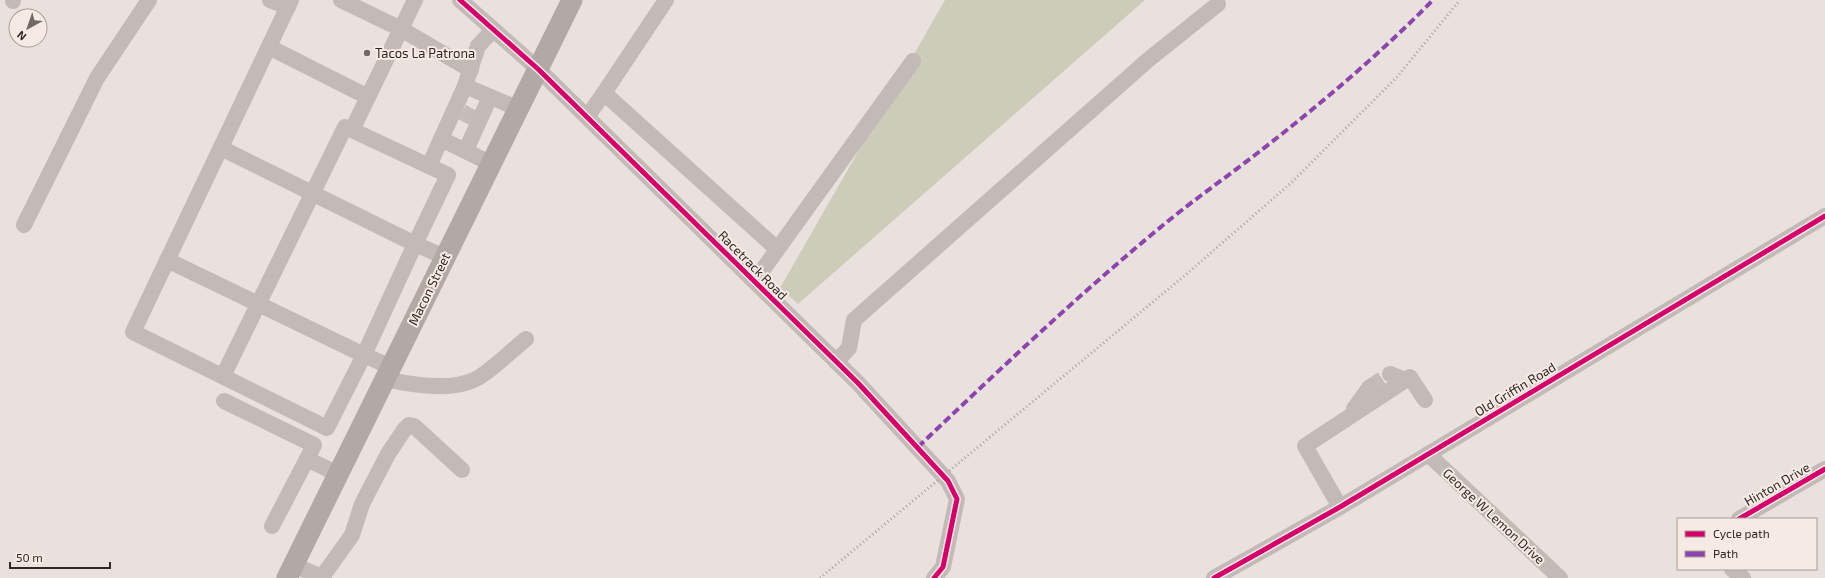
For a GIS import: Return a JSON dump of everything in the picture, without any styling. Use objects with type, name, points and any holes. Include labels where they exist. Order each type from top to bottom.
[{"type":"main road","name":"Macon Street","points":[[290,571],[572,0]]},
{"type":"street","points":[[24,225],[97,78],[149,0]]},
{"type":"street","points":[[223,376],[345,127],[448,175],[364,355],[327,428],[133,332],[290,3],[270,0]]},
{"type":"street","points":[[341,0],[401,29],[471,70]]},
{"type":"street","points":[[352,130],[415,0]]},
{"type":"street","name":"Racetrack Road","points":[[460,0],[538,69],[836,362],[895,422],[952,487],[957,499],[943,567],[934,578]]},
{"type":"street","points":[[587,117],[666,0]]},
{"type":"street","points":[[836,362],[849,348],[854,320],[1148,60],[1218,4]]},
{"type":"street","points":[[466,150],[468,115],[465,86],[478,46],[493,30]]},
{"type":"street","points":[[269,47],[368,97]]},
{"type":"street","points":[[752,280],[777,249],[913,61]]},
{"type":"street","points":[[465,86],[519,109]]},
{"type":"street","points":[[604,93],[777,249]]},
{"type":"street","points":[[429,166],[441,139],[490,97]]},
{"type":"street","points":[[441,139],[492,164]]},
{"type":"street","points":[[220,148],[415,244],[445,257]]},
{"type":"street","name":"Old Griffin Road","points":[[1214,578],[1340,507],[1825,216]]},
{"type":"street","points":[[167,260],[364,355],[388,373],[416,385],[456,385],[480,377],[526,339]]},
{"type":"street","points":[[1390,374],[1408,379],[1425,400]]},
{"type":"street","points":[[1340,507],[1305,446],[1408,379]]},
{"type":"street","points":[[1348,417],[1369,388]]},
{"type":"street","points":[[224,400],[314,445],[272,526]]},
{"type":"street","points":[[290,571],[323,577],[352,536],[362,504],[388,454],[409,425],[414,426],[462,470]]},
{"type":"street","name":"George W Lemon Drive","points":[[1428,454],[1560,578]]},
{"type":"street","points":[[307,459],[338,474]]},
{"type":"street","name":"Hinton Drive","points":[[1741,518],[1825,469]]},
{"type":"green space","points":[[945,0],[1145,0],[798,304],[780,288]]},
{"type":"tunnel","points":[[462,112],[475,119]]},
{"type":"tunnel","points":[[1369,388],[1390,374]]},
{"type":"railway","points":[[820,578],[1183,277],[1291,183],[1397,77],[1460,0]]},
{"type":"marked path","points":[[918,447],[1068,307],[1130,253],[1173,217],[1255,155],[1324,100],[1391,41],[1433,0]]},
{"type":"cycle path","points":[[460,0],[538,69],[858,383],[948,481],[957,499],[943,567],[934,578]]},
{"type":"cycle path","points":[[1214,578],[1340,507],[1825,216]]},
{"type":"cycle path","points":[[1741,518],[1825,469]]},
{"type":"place","name":"Tacos La Patrona","points":[[367,53]]}]
